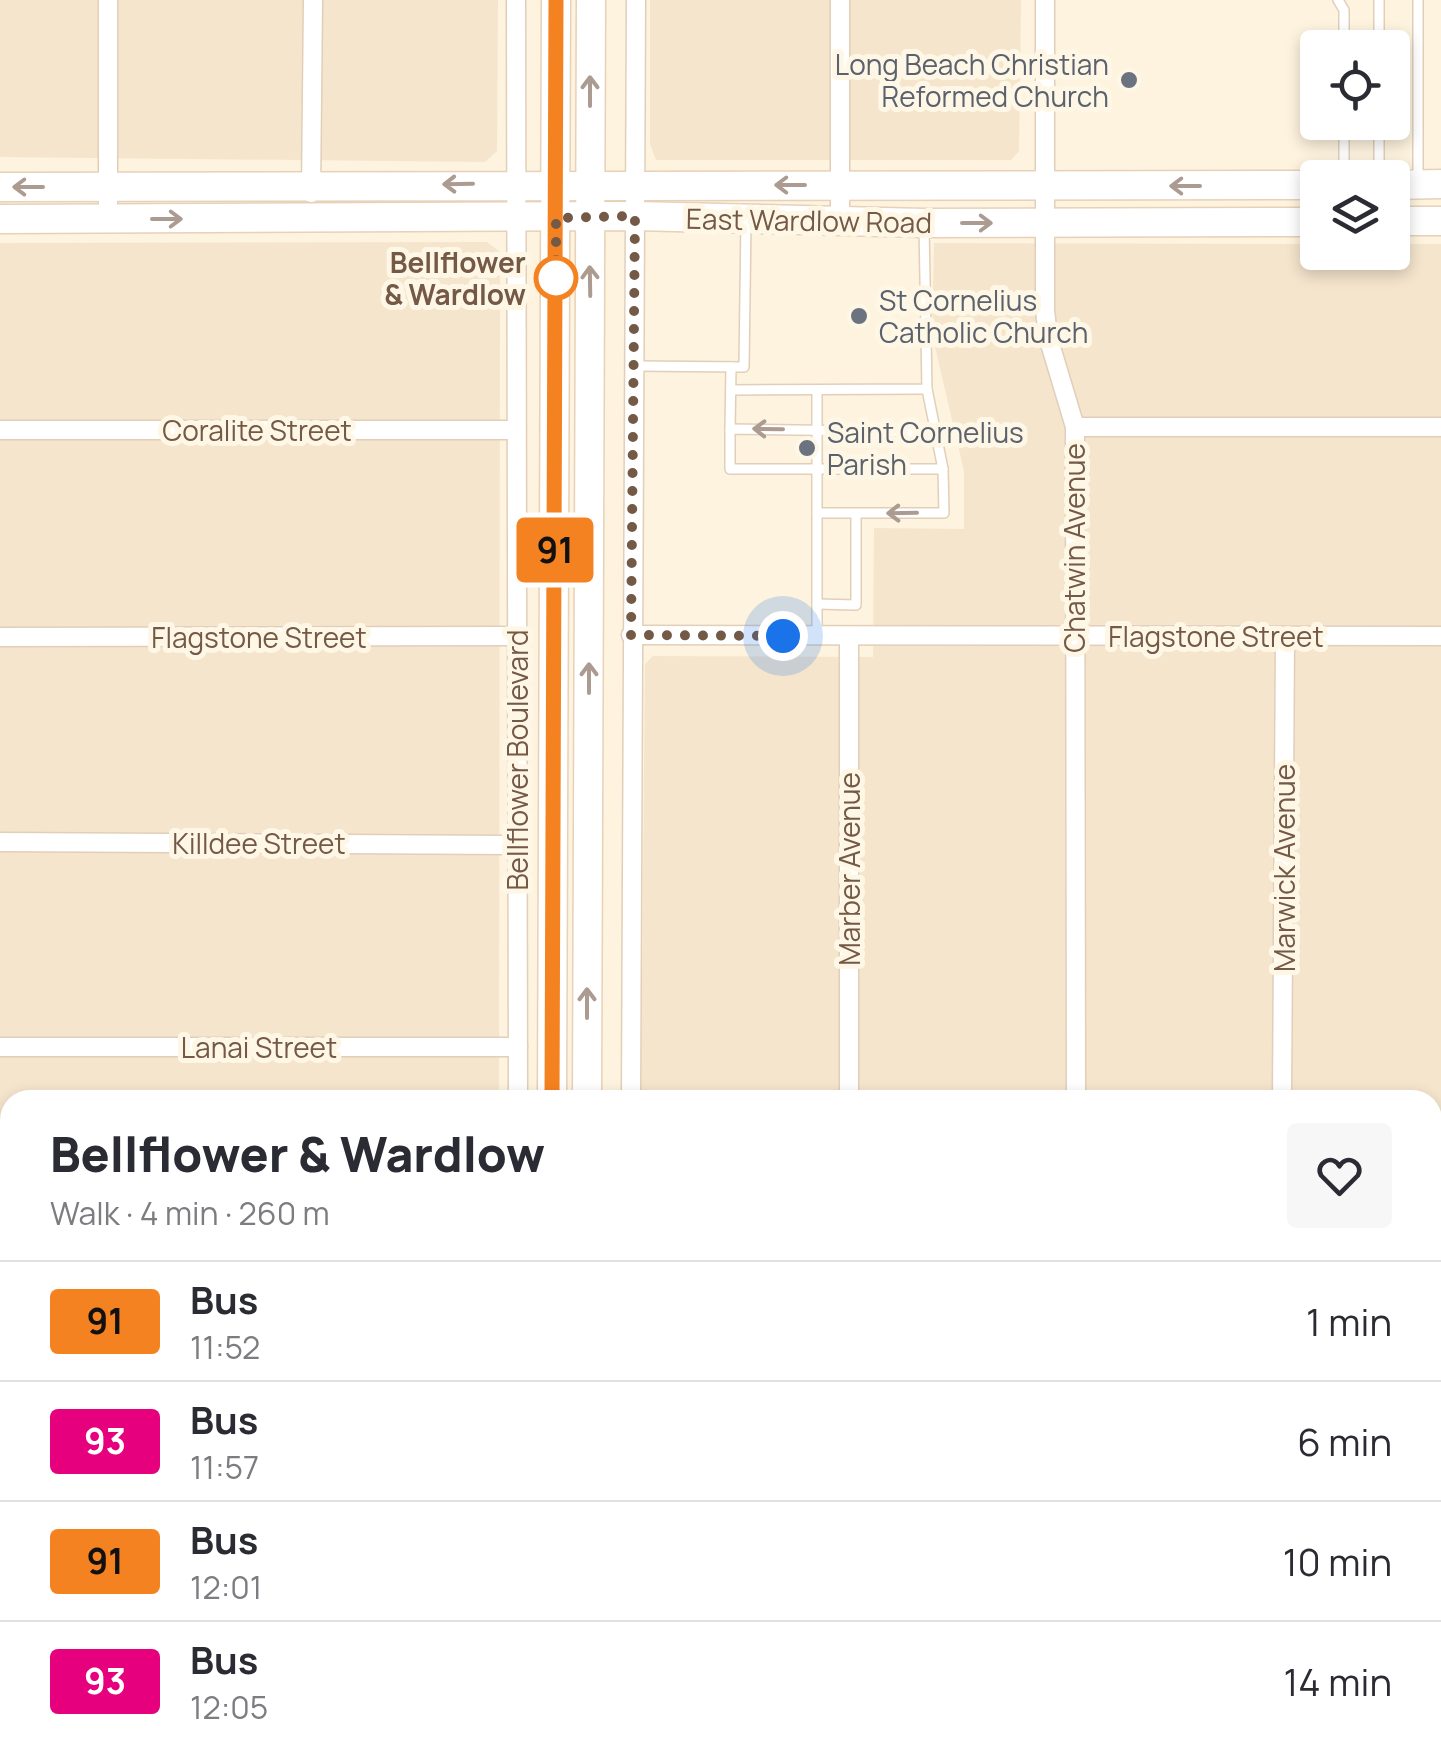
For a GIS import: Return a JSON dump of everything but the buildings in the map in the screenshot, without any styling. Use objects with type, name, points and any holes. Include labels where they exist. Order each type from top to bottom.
[{"type":"main road","name":"Bellflower Boulevard","points":[[552,1090],[556,0]]},
{"type":"main road","points":[[587,1090],[590,0]]},
{"type":"main road","name":"East Wardlow Road","points":[[0,187],[514,183],[1300,185]]},
{"type":"main road","points":[[1250,186],[1250,222]]},
{"type":"main road","name":"East Wardlow Road","points":[[0,219],[635,216],[924,223],[1300,222]]},
{"type":"main road","points":[[1410,221],[1441,221]]},
{"type":"street","points":[[108,0],[108,219]]},
{"type":"street","points":[[311,219],[312,0]]},
{"type":"street","name":"Bellflower Boulevard","points":[[516,0],[518,1090]]},
{"type":"street","points":[[631,1090],[636,0]]},
{"type":"street","points":[[840,0],[840,218]]},
{"type":"street","name":"Chatwin Avenue","points":[[1044,0],[1048,337],[1075,427],[1076,1090]]},
{"type":"street","points":[[1075,427],[1441,427]]},
{"type":"street","name":"Coralite Street","points":[[0,430],[514,430]]},
{"type":"street","name":"Flagstone Street","points":[[631,635],[1441,636]]},
{"type":"street","name":"Flagstone Street","points":[[0,638],[517,636]]},
{"type":"street","name":"Marwick Avenue","points":[[1282,1090],[1285,636]]},
{"type":"street","name":"Marber Avenue","points":[[849,637],[849,1090]]},
{"type":"street","name":"Killdee Street","points":[[0,842],[518,845]]},
{"type":"street","name":"Lanai Street","points":[[0,1048],[518,1046]]},
{"type":"lane","points":[[1338,0],[1344,10],[1344,30]]},
{"type":"lane","points":[[1379,0],[1379,30]]},
{"type":"lane","points":[[1417,185],[1418,0]]},
{"type":"lane","points":[[634,366],[744,367],[746,218]]},
{"type":"lane","points":[[816,513],[944,512],[943,469],[927,388],[924,223]]},
{"type":"lane","points":[[731,367],[730,469],[943,469]]},
{"type":"lane","points":[[731,390],[927,388]]},
{"type":"lane","points":[[816,390],[817,637]]},
{"type":"lane","points":[[730,429],[935,432]]},
{"type":"lane","points":[[817,604],[856,605],[856,514]]},
{"type":"shaded area","points":[[0,0],[498,0],[497,151],[485,162],[0,157]]},
{"type":"shaded area","points":[[650,0],[1021,0],[1019,151],[1011,160],[656,160],[650,144]]},
{"type":"shaded area","points":[[487,242],[500,252],[499,1090],[0,1090],[0,243]]},
{"type":"shaded area","points":[[934,243],[1300,244],[1300,270],[1410,270],[1410,244],[1441,244],[1441,1090],[641,1090],[645,664],[653,656],[873,657],[874,528],[964,529],[964,471],[932,334]]},
{"type":"bus line","name":"91","points":[[552,1090],[556,0]]},
{"type":"place","name":"Long Beach Christian Reformed Church","points":[[1129,80]]},
{"type":"place","name":"Bellflower & Wardlow","points":[[556,278]]},
{"type":"place","name":"St Cornelius Catholic Church","points":[[859,316]]},
{"type":"place","name":"Saint Cornelius Parish","points":[[807,448]]},
{"type":"route","points":[[556,278],[556,218],[635,216],[631,635],[783,636]]}]
